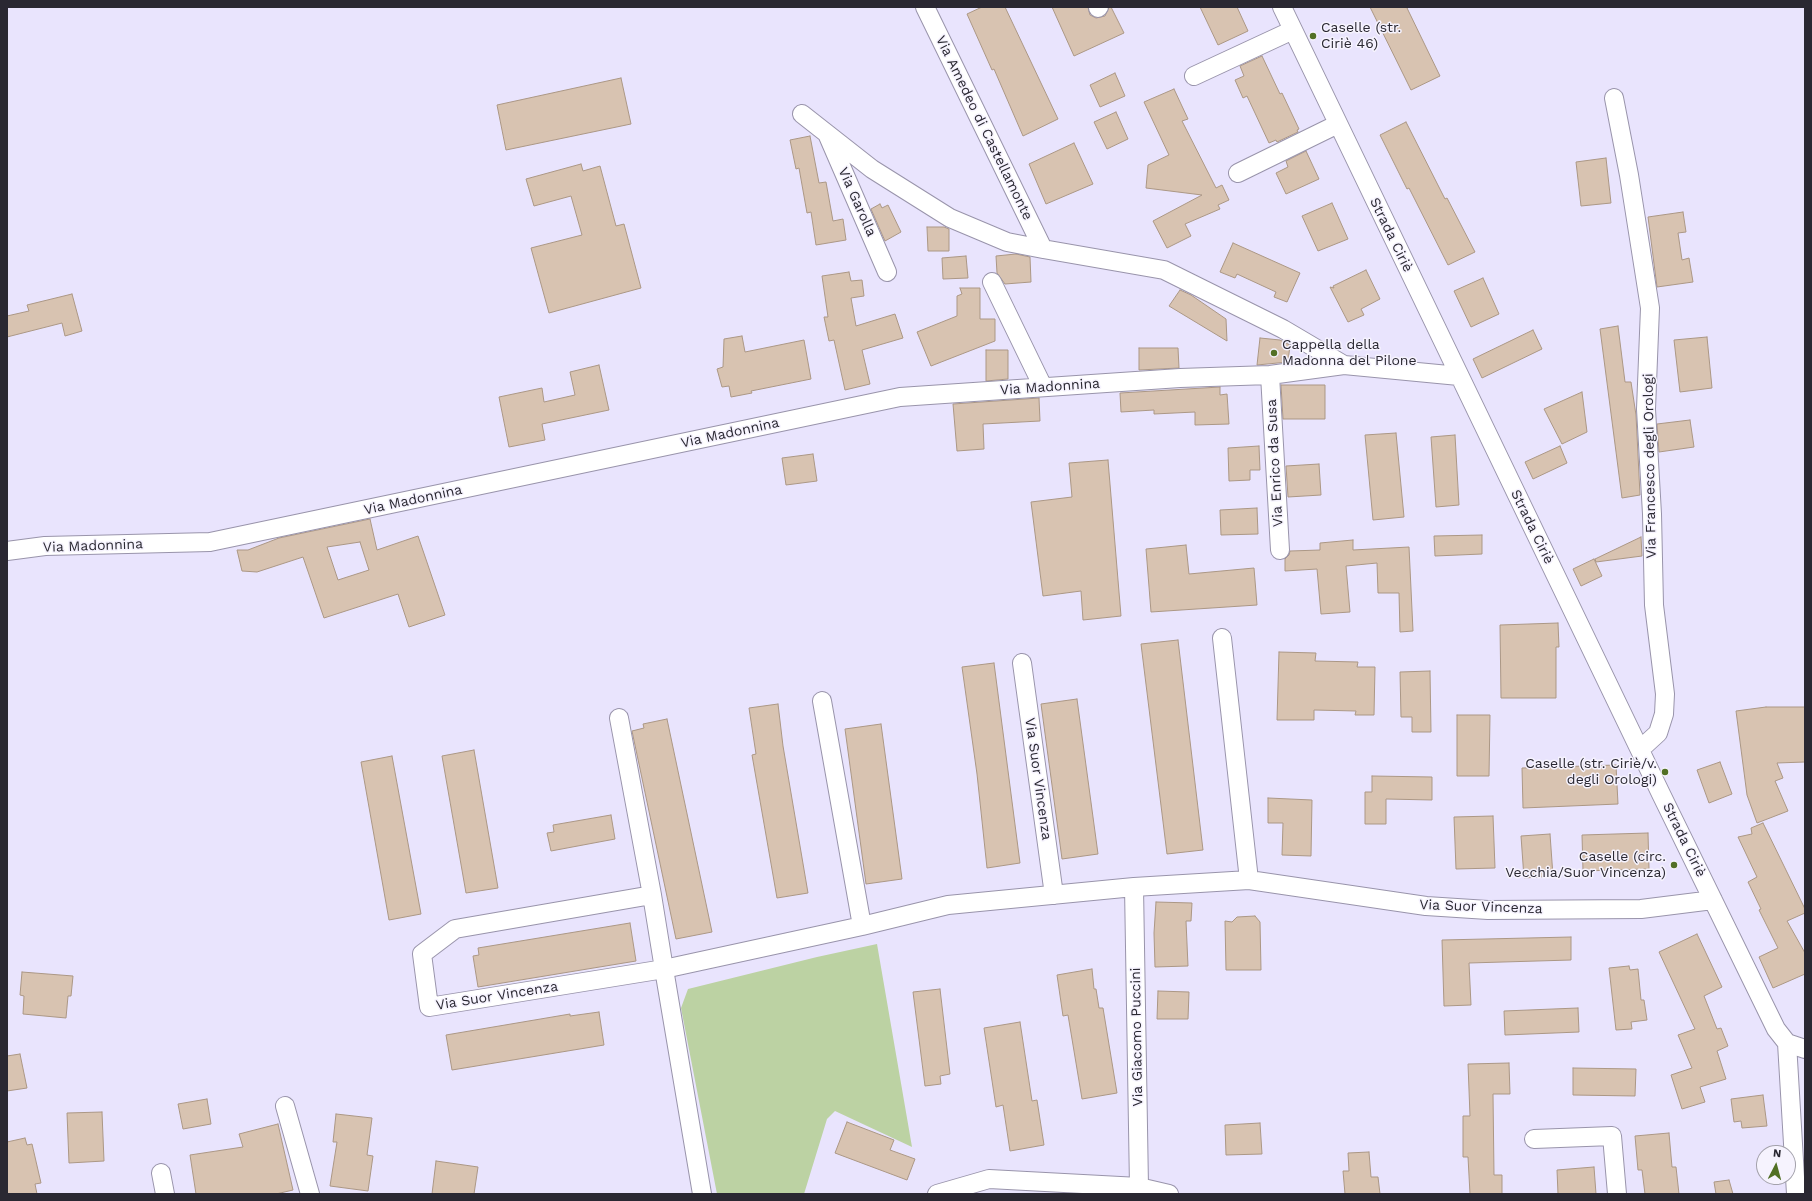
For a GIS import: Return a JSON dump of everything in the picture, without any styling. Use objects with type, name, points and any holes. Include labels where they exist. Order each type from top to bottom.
[{"type":"street","name":"Via Amedeo di Castellamonte","points":[[925,7],[1043,249]]},
{"type":"street","name":"Strada Ciriè","points":[[1282,7],[1639,748],[1776,1029],[1787,1043]]},
{"type":"street","points":[[1194,76],[1293,30]]},
{"type":"street","name":"Via Francesco degli Orologi","points":[[1614,98],[1629,175],[1650,308],[1646,409],[1652,514],[1654,605],[1666,694],[1664,714],[1658,733],[1639,748]]},
{"type":"street","points":[[802,114],[872,169],[950,218],[1007,242],[1164,270],[1283,329],[1344,365]]},
{"type":"street","points":[[1238,173],[1338,124]]},
{"type":"street","name":"Via Garolla","points":[[826,133],[887,272]]},
{"type":"street","points":[[992,282],[1043,387]]},
{"type":"street","name":"Via Madonnina","points":[[7,551],[46,546],[210,542],[900,397],[1173,379],[1270,375],[1344,365],[1459,376]]},
{"type":"street","name":"Via Enrico da Susa","points":[[1270,375],[1280,550]]},
{"type":"street","points":[[1222,638],[1249,880]]},
{"type":"street","name":"Via Suor Vincenza","points":[[1022,663],[1054,895]]},
{"type":"street","points":[[822,701],[862,926]]},
{"type":"street","points":[[619,718],[652,895],[702,1194]]},
{"type":"street","name":"Via Suor Vincenza","points":[[652,895],[455,929],[422,954],[430,1008],[664,969],[862,926],[948,905],[1134,887],[1249,880],[1426,906],[1488,910],[1641,909],[1714,900]]},
{"type":"street","name":"Via Giacomo Puccini","points":[[1134,887],[1139,1187]]},
{"type":"street","points":[[1796,1194],[1787,1043],[1805,1049]]},
{"type":"street","points":[[285,1106],[310,1194]]},
{"type":"street","points":[[1534,1139],[1612,1136],[1617,1194]]},
{"type":"street","points":[[161,1174],[165,1194]]},
{"type":"street","points":[[937,1194],[989,1179],[1139,1187],[1169,1194]]},
{"type":"green space","points":[[877,944],[912,1147],[835,1111],[827,1119],[804,1194],[717,1194],[681,1008],[688,989],[817,957]]},
{"type":"building","points":[[982,7],[1005,7],[1058,119],[1023,136],[994,69],[992,70],[967,14]]},
{"type":"building","points":[[1052,7],[1088,7],[1090,15],[1096,18],[1105,16],[1109,7],[1111,7],[1124,33],[1074,56]]},
{"type":"building","points":[[1200,7],[1237,7],[1248,31],[1218,45]]},
{"type":"building","points":[[1370,7],[1410,7],[1407,8],[1440,76],[1411,90]]},
{"type":"building","points":[[1262,56],[1299,129],[1297,130],[1298,132],[1277,142],[1276,140],[1269,143],[1247,96],[1243,98],[1235,80],[1244,76],[1240,66]]},
{"type":"building","points":[[1115,73],[1125,96],[1100,107],[1090,85]]},
{"type":"building","points":[[621,78],[631,124],[506,150],[497,105]]},
{"type":"building","points":[[1174,89],[1188,119],[1182,121],[1216,188],[1222,185],[1229,200],[1218,205],[1220,209],[1185,224],[1191,236],[1167,248],[1153,221],[1202,195],[1146,188],[1148,165],[1169,155],[1144,102]]},
{"type":"building","points":[[1116,112],[1128,139],[1107,149],[1094,122]]},
{"type":"building","points":[[1406,122],[1445,199],[1447,198],[1475,252],[1448,265],[1380,135]]},
{"type":"building","points":[[810,136],[819,183],[826,182],[833,221],[843,219],[846,240],[816,245],[811,212],[807,213],[799,168],[796,169],[790,140]]},
{"type":"building","points":[[1074,143],[1093,184],[1046,204],[1029,164]]},
{"type":"building","points":[[1306,151],[1319,179],[1286,194],[1276,173],[1288,167],[1286,161]]},
{"type":"building","points":[[1606,158],[1611,203],[1581,206],[1576,162]]},
{"type":"building","points":[[581,164],[583,171],[600,166],[616,226],[624,224],[641,288],[549,313],[531,248],[582,235],[571,196],[534,206],[526,179]]},
{"type":"building","points":[[1332,203],[1348,239],[1318,251],[1302,216]]},
{"type":"building","points":[[880,204],[882,208],[888,205],[901,232],[885,241],[871,209]]},
{"type":"building","points":[[1683,212],[1686,232],[1678,233],[1682,260],[1689,258],[1693,282],[1657,287],[1648,217]]},
{"type":"building","points":[[927,227],[944,227],[949,229],[949,251],[928,251]]},
{"type":"building","points":[[1233,243],[1300,273],[1287,302],[1274,297],[1276,292],[1237,274],[1235,278],[1220,272]]},
{"type":"building","points":[[1016,254],[1030,257],[1031,282],[1005,284],[997,273],[996,256]]},
{"type":"building","points":[[966,256],[968,278],[943,279],[942,258]]},
{"type":"building","points":[[1366,270],[1380,299],[1361,309],[1364,315],[1348,322],[1330,287],[1334,288],[1333,286]]},
{"type":"building","points":[[849,272],[851,281],[862,280],[864,296],[851,298],[856,326],[895,314],[903,338],[862,350],[870,384],[845,390],[834,340],[829,341],[824,317],[828,317],[822,276]]},
{"type":"building","points":[[1483,278],[1499,314],[1471,327],[1454,291]]},
{"type":"building","points":[[960,288],[980,288],[980,319],[995,319],[995,341],[931,366],[917,332],[957,316],[957,296],[962,294]]},
{"type":"building","points":[[1180,290],[1191,295],[1226,319],[1227,341],[1169,306]]},
{"type":"building","points":[[72,294],[82,331],[65,336],[62,323],[7,337],[7,316],[29,311],[27,305]]},
{"type":"building","points":[[1618,326],[1625,382],[1631,382],[1636,415],[1640,495],[1622,498],[1600,329]]},
{"type":"building","points":[[1533,330],[1542,349],[1482,378],[1473,359]]},
{"type":"building","points":[[742,336],[745,352],[804,340],[811,379],[751,391],[752,393],[731,397],[729,386],[722,387],[717,369],[723,367],[724,339]]},
{"type":"building","points":[[1707,337],[1712,388],[1680,392],[1674,340]]},
{"type":"building","name":"Cappella della Madonna del Pilone","points":[[1260,338],[1280,340],[1290,345],[1288,362],[1257,365]]},
{"type":"building","points":[[1139,348],[1178,348],[1179,368],[1139,370]]},
{"type":"building","points":[[986,350],[1008,350],[1008,379],[986,381]]},
{"type":"building","points":[[599,365],[609,410],[542,424],[545,440],[509,447],[499,397],[542,388],[544,402],[575,395],[570,372]]},
{"type":"building","points":[[1281,385],[1325,385],[1325,419],[1283,419]]},
{"type":"building","points":[[1220,387],[1220,395],[1227,394],[1229,424],[1195,425],[1195,412],[1154,414],[1154,410],[1121,412],[1120,393]]},
{"type":"building","points":[[1582,392],[1587,432],[1562,444],[1544,409]]},
{"type":"building","points":[[1039,398],[1040,421],[983,424],[984,449],[957,451],[953,404]]},
{"type":"building","points":[[1690,420],[1694,447],[1659,452],[1657,424]]},
{"type":"building","points":[[1396,433],[1404,517],[1373,520],[1365,435]]},
{"type":"building","points":[[1455,435],[1459,505],[1436,507],[1431,437]]},
{"type":"building","points":[[1259,446],[1260,470],[1250,470],[1250,480],[1229,481],[1228,448]]},
{"type":"building","points":[[1560,446],[1567,463],[1533,479],[1525,462]]},
{"type":"building","points":[[813,454],[817,481],[786,485],[782,458]]},
{"type":"building","points":[[1108,460],[1121,616],[1083,620],[1081,591],[1043,596],[1031,502],[1072,497],[1069,463]]},
{"type":"building","points":[[1319,464],[1321,495],[1288,497],[1286,466]]},
{"type":"building","points":[[1257,508],[1258,534],[1221,535],[1220,510]]},
{"type":"building","points":[[370,519],[377,550],[418,536],[445,615],[409,627],[398,594],[324,618],[303,557],[257,572],[242,571],[237,550],[248,550],[279,538]],"holes":[[[360,542],[369,570],[338,580],[327,547]]]},
{"type":"building","points":[[1482,535],[1482,554],[1435,556],[1434,536]]},
{"type":"building","points":[[1641,537],[1642,556],[1596,562],[1595,559]]},
{"type":"building","points":[[1353,540],[1353,550],[1409,547],[1413,631],[1400,632],[1399,593],[1378,593],[1377,563],[1346,566],[1350,612],[1321,614],[1317,569],[1285,571],[1285,559],[1289,555],[1290,551],[1320,550],[1320,543]]},
{"type":"building","points":[[1186,545],[1189,574],[1254,568],[1257,605],[1151,612],[1146,549]]},
{"type":"building","points":[[1594,559],[1602,576],[1581,586],[1573,569]]},
{"type":"building","points":[[1558,623],[1559,647],[1556,647],[1556,698],[1501,698],[1500,625]]},
{"type":"building","points":[[1178,640],[1203,850],[1167,854],[1141,644]]},
{"type":"building","points":[[1279,652],[1316,653],[1315,661],[1358,662],[1357,667],[1375,667],[1374,715],[1355,715],[1356,711],[1314,710],[1314,720],[1277,720]]},
{"type":"building","points":[[994,663],[1020,863],[987,868],[977,774],[962,667]]},
{"type":"building","points":[[1430,671],[1431,732],[1412,732],[1412,717],[1401,717],[1400,672]]},
{"type":"building","points":[[1077,699],[1098,854],[1062,859],[1041,704]]},
{"type":"building","points":[[778,704],[783,746],[808,893],[777,898],[752,755],[756,754],[749,708]]},
{"type":"building","points":[[1766,707],[1805,707],[1805,762],[1777,763],[1783,778],[1775,781],[1788,811],[1757,823],[1747,795],[1736,711]]},
{"type":"building","points":[[1457,715],[1490,715],[1489,776],[1457,776]]},
{"type":"building","points":[[667,719],[712,932],[676,939],[632,731],[644,728],[643,724]]},
{"type":"building","points":[[881,724],[902,879],[866,884],[845,729]]},
{"type":"building","points":[[474,750],[498,888],[466,893],[442,756]]},
{"type":"building","points":[[392,756],[421,914],[389,920],[361,762]]},
{"type":"building","points":[[1720,762],[1732,794],[1709,803],[1697,770]]},
{"type":"building","points":[[1616,765],[1618,804],[1523,808],[1522,768]]},
{"type":"building","points":[[1372,776],[1432,777],[1432,800],[1386,799],[1386,824],[1365,824],[1365,792],[1372,792]]},
{"type":"building","points":[[1268,798],[1312,800],[1311,856],[1282,855],[1283,823],[1268,823]]},
{"type":"building","points":[[611,815],[615,839],[551,851],[547,833],[554,832],[553,825]]},
{"type":"building","points":[[1493,816],[1495,868],[1456,869],[1454,817]]},
{"type":"building","points":[[1763,823],[1805,909],[1805,913],[1787,921],[1805,953],[1805,974],[1773,988],[1759,957],[1778,948],[1759,910],[1761,909],[1748,882],[1757,877],[1738,837],[1752,834],[1751,828]]},
{"type":"building","points":[[1648,833],[1649,869],[1583,871],[1582,835]]},
{"type":"building","points":[[1550,834],[1553,876],[1524,878],[1521,836]]},
{"type":"building","points":[[1156,902],[1192,903],[1191,921],[1186,921],[1188,966],[1155,967],[1154,933]]},
{"type":"building","points":[[1255,916],[1260,922],[1261,970],[1226,970],[1225,921],[1232,922],[1237,917]]},
{"type":"building","points":[[630,923],[636,961],[478,987],[473,956],[479,955],[478,948]]},
{"type":"building","points":[[1697,934],[1722,987],[1704,996],[1717,1029],[1721,1028],[1728,1046],[1717,1051],[1726,1079],[1700,1087],[1705,1102],[1682,1109],[1671,1075],[1692,1068],[1678,1035],[1695,1029],[1659,952]]},
{"type":"building","points":[[1571,937],[1571,960],[1469,963],[1471,1005],[1444,1006],[1442,940]]},
{"type":"building","points":[[1629,966],[1630,970],[1638,969],[1641,1000],[1644,1000],[1647,1020],[1631,1022],[1632,1029],[1616,1030],[1609,968]]},
{"type":"building","points":[[1092,969],[1094,989],[1096,989],[1099,1008],[1103,1008],[1117,1093],[1082,1099],[1068,1015],[1063,1016],[1057,975]]},
{"type":"building","points":[[22,972],[73,976],[71,996],[68,996],[66,1018],[23,1014],[24,996],[20,995]]},
{"type":"building","points":[[940,989],[950,1074],[940,1076],[941,1084],[925,1086],[913,992]]},
{"type":"building","points":[[1158,991],[1189,992],[1188,1019],[1157,1019]]},
{"type":"building","points":[[1578,1008],[1579,1032],[1505,1035],[1504,1011]]},
{"type":"building","points":[[599,1012],[604,1045],[452,1070],[446,1035],[570,1014],[570,1016]]},
{"type":"building","points":[[1020,1022],[1032,1101],[1037,1100],[1044,1145],[1010,1151],[1003,1105],[996,1107],[984,1028]]},
{"type":"building","points":[[20,1054],[27,1088],[7,1091],[7,1056]]},
{"type":"building","points":[[1509,1063],[1510,1094],[1493,1094],[1494,1175],[1502,1175],[1502,1194],[1470,1194],[1468,1157],[1463,1157],[1463,1116],[1470,1116],[1468,1064]]},
{"type":"building","points":[[1573,1068],[1636,1069],[1635,1096],[1573,1095]]},
{"type":"building","points":[[1763,1095],[1767,1126],[1742,1128],[1741,1121],[1734,1122],[1731,1099]]},
{"type":"building","points":[[207,1099],[211,1124],[183,1129],[178,1104]]},
{"type":"building","points":[[102,1112],[104,1161],[69,1163],[67,1113]]},
{"type":"building","points":[[336,1114],[372,1118],[367,1155],[373,1156],[368,1191],[330,1186],[337,1142],[333,1142]]},
{"type":"building","points":[[847,1122],[894,1140],[890,1150],[915,1159],[907,1180],[835,1153]]},
{"type":"building","points":[[1260,1123],[1262,1154],[1226,1155],[1225,1125]]},
{"type":"building","points":[[278,1124],[293,1190],[276,1194],[196,1194],[190,1155],[243,1147],[239,1134]]},
{"type":"building","points":[[1669,1133],[1672,1167],[1676,1167],[1679,1194],[1645,1194],[1642,1170],[1638,1170],[1635,1136]]},
{"type":"building","points":[[25,1138],[27,1145],[32,1144],[41,1183],[35,1184],[37,1194],[7,1194],[7,1142]]},
{"type":"building","points":[[1369,1152],[1371,1177],[1378,1177],[1380,1194],[1345,1194],[1343,1171],[1349,1171],[1348,1153]]},
{"type":"building","points":[[436,1161],[478,1167],[474,1194],[432,1194]]},
{"type":"building","points":[[1594,1167],[1596,1194],[1558,1194],[1557,1170]]},
{"type":"building","points":[[1729,1180],[1733,1194],[1716,1194],[1714,1182]]},
{"type":"place","name":"Caselle (str. Ciriè 46)","points":[[1313,36]]},
{"type":"place","name":"Cappella della Madonna del Pilone","points":[[1274,353]]},
{"type":"place","name":"Caselle (str. Ciriè/v. degli Orologi)","points":[[1665,772]]},
{"type":"place","name":"Caselle (circ. Vecchia/Suor Vincenza)","points":[[1674,865]]}]
